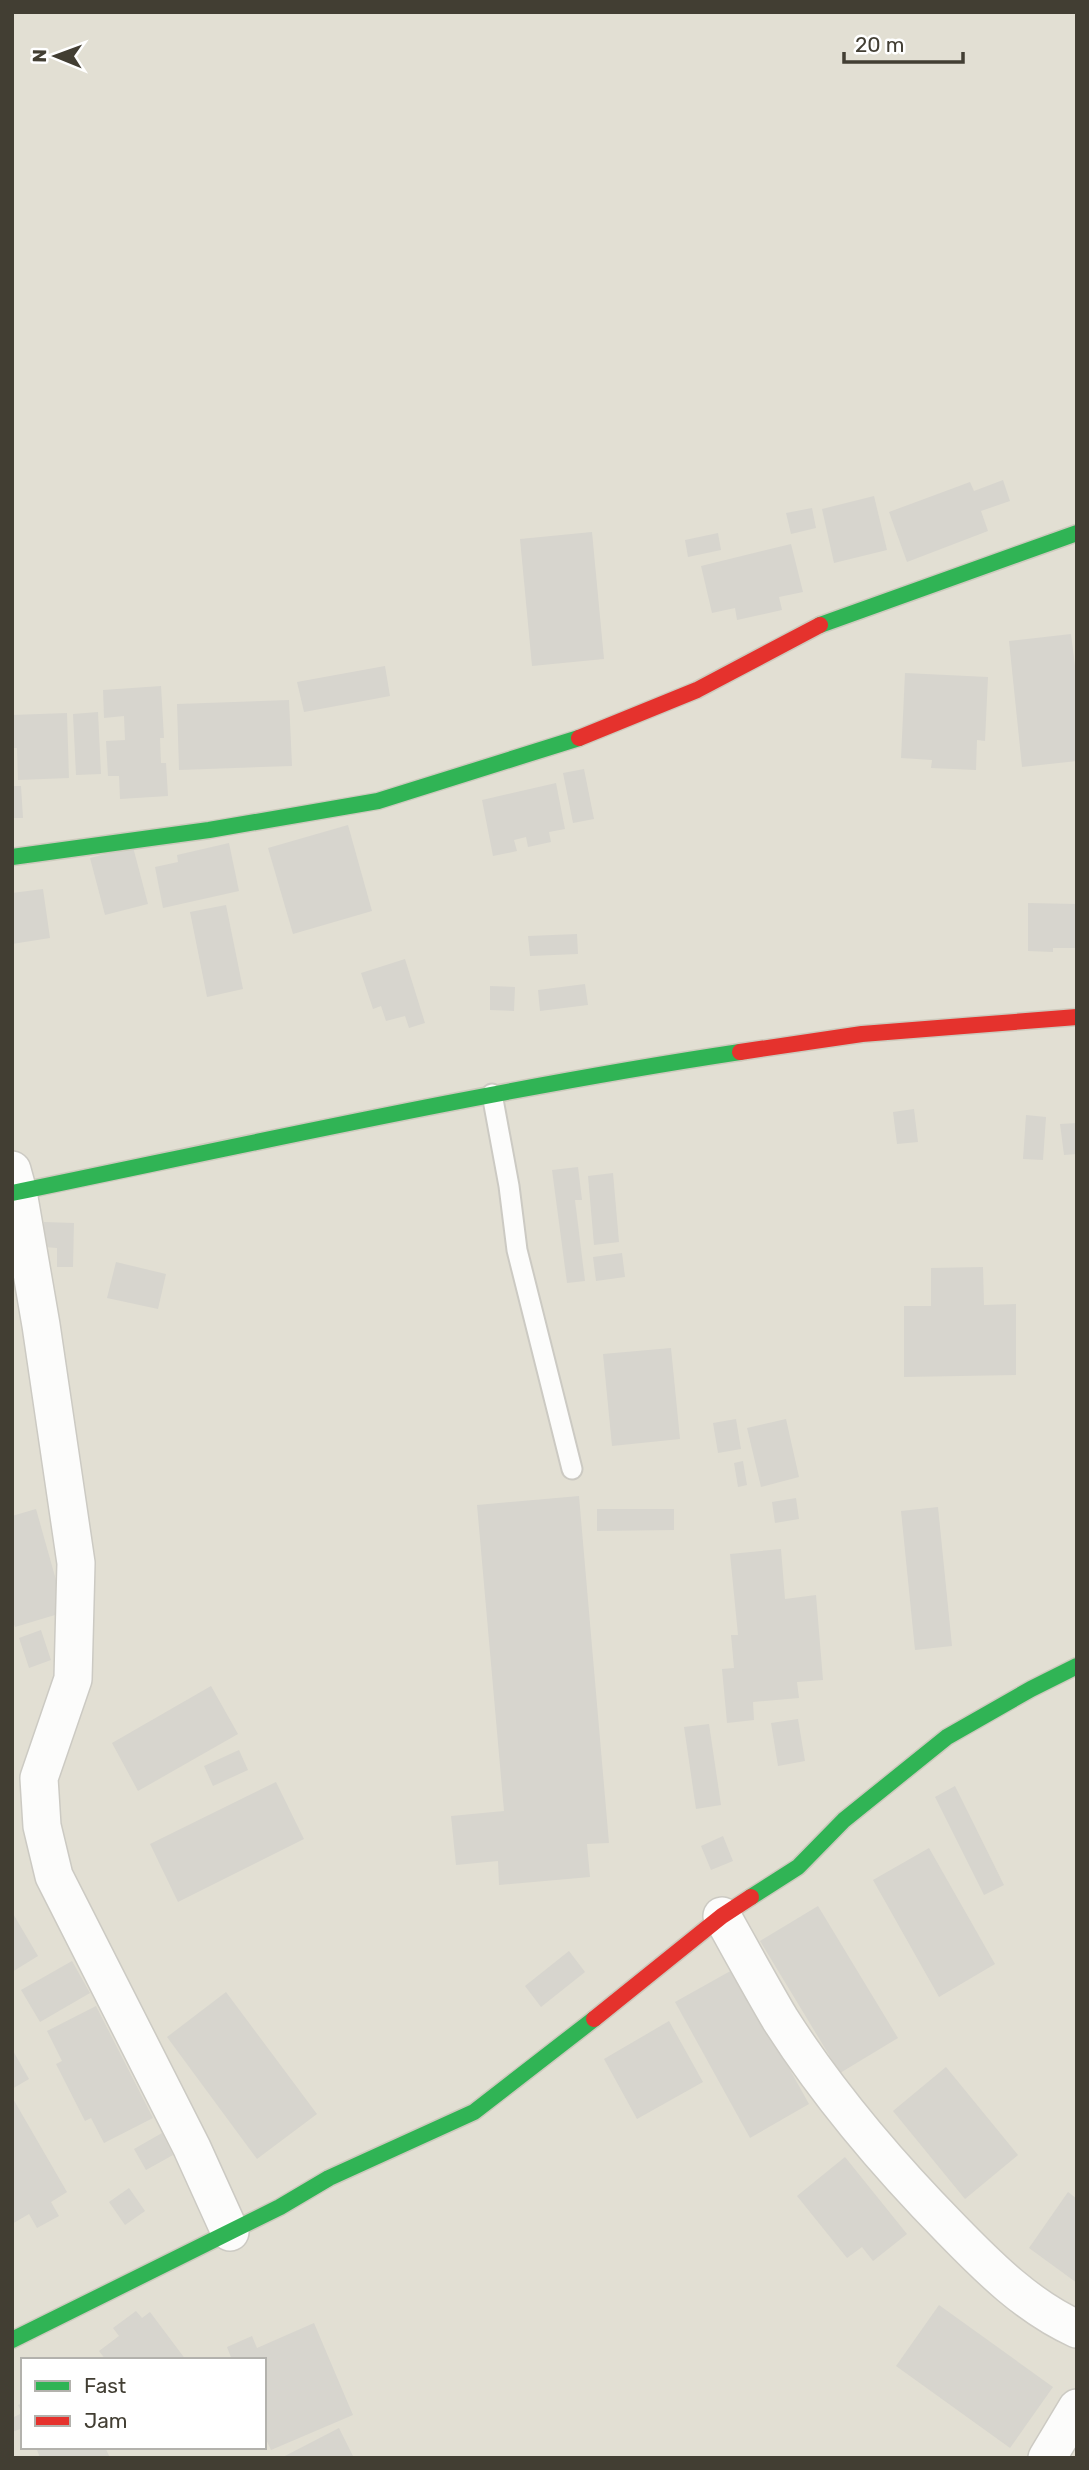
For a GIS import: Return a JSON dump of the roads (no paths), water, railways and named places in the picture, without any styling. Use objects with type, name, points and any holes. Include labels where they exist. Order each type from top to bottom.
[{"type":"street","points":[[12,857],[209,830],[378,801],[584,736],[697,690],[821,624],[1077,533]]},
{"type":"street","points":[[230,2232],[192,2148],[54,1876],[42,1826],[39,1778],[74,1679],[76,1563],[41,1325],[14,1185],[629,1069],[862,1034],[1077,1017]]},
{"type":"street","points":[[12,2340],[280,2207],[329,2178],[474,2112],[580,2032],[722,1916],[798,1867],[844,1820],[947,1737],[1077,1666]]},
{"type":"street","points":[[722,1916],[781,2019],[871,2143],[920,2198],[1000,2279],[1062,2322],[1077,2329]]},
{"type":"street","points":[[1048,2458],[1077,2408]]},
{"type":"lane","points":[[492,1094],[509,1186],[517,1250],[572,1469]]}]
